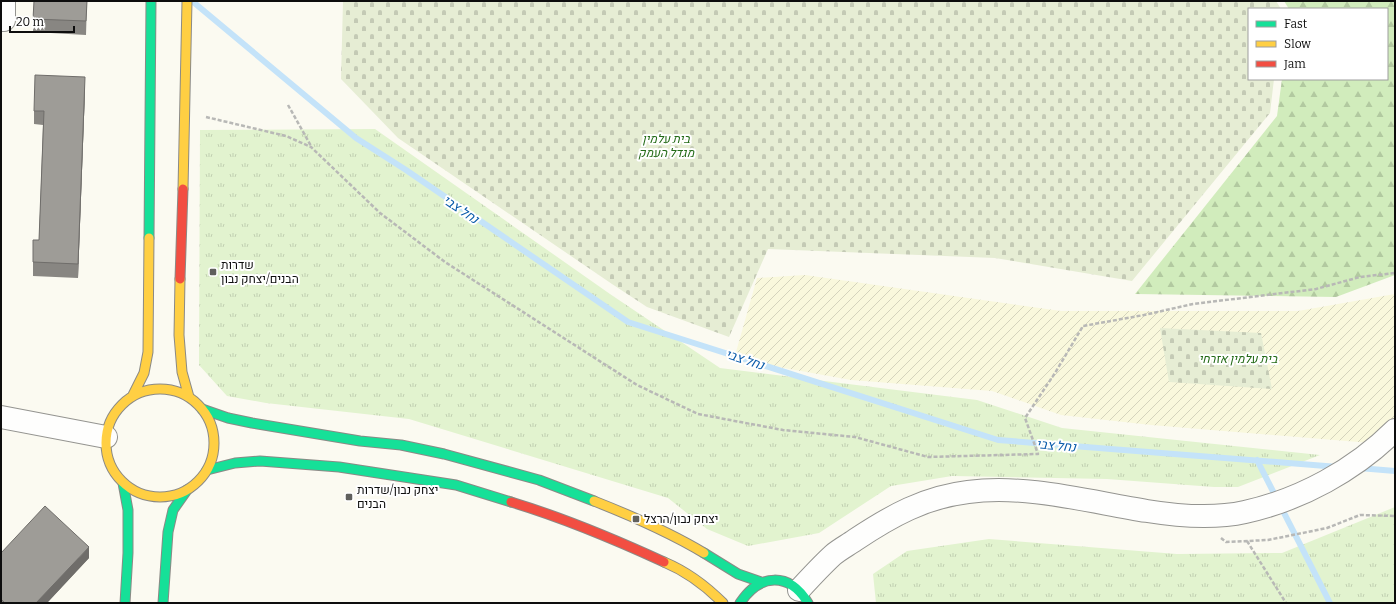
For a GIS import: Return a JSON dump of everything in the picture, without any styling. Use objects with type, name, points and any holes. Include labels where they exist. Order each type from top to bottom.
[{"type":"main road","points":[[133,395],[144,373],[148,352],[151,1]]},
{"type":"main road","points":[[187,1],[178,335],[182,372],[189,397]]},
{"type":"main road","points":[[165,389],[177,391],[189,397],[202,409],[211,424],[214,440],[212,457],[207,470],[200,479],[186,490],[171,496],[154,497],[138,492],[123,483],[117,476],[106,454],[106,437],[110,421],[114,413],[133,395],[148,390],[165,389]]},
{"type":"main road","points":[[202,409],[228,418],[252,423],[401,445],[444,454],[539,480],[639,519],[684,541],[738,574],[761,582]]},
{"type":"main road","points":[[207,470],[235,463],[260,461],[339,467],[456,485],[548,513],[620,542],[678,568],[706,586],[723,603]]},
{"type":"main road","points":[[123,483],[128,510],[128,553],[125,603]]},
{"type":"main road","points":[[163,603],[168,532],[173,510],[186,490]]},
{"type":"main road","points":[[740,603],[746,592],[761,582],[772,580],[783,581],[794,586],[803,596]]},
{"type":"street","points":[[1,19],[4,20],[4,1]]},
{"type":"street","points":[[1,417],[106,437]]},
{"type":"street","points":[[803,596],[835,554],[896,514],[949,495],[970,491],[1026,491],[1065,496],[1180,516],[1208,516],[1244,512],[1286,500],[1314,488],[1362,459],[1395,430]]},
{"type":"path","points":[[288,105],[311,147],[380,213],[445,262],[637,385],[698,414],[783,430],[855,436],[928,457],[1038,454],[1025,418],[1084,326],[1193,304],[1316,289],[1360,277],[1395,273]]},
{"type":"path","points":[[184,111],[286,136],[311,147]]},
{"type":"path","points":[[1220,538],[1226,542],[1268,540],[1327,528],[1360,515],[1395,516]]},
{"type":"path","points":[[1247,541],[1286,603]]},
{"type":"green space","name":"בית עלמין מגדל העמק","points":[[343,1],[1276,1],[1280,8],[1248,8],[1248,80],[1274,80],[1270,113],[1132,281],[995,258],[768,249],[729,337],[647,307],[612,284],[398,138],[341,79]]},
{"type":"green space","points":[[1284,1],[1395,1],[1395,275],[1336,297],[1135,294],[1277,116],[1282,80],[1388,80],[1388,8],[1288,8]]},
{"type":"green space","points":[[375,129],[610,294],[720,368],[977,400],[1062,428],[1320,455],[1238,487],[1214,487],[1107,479],[952,476],[891,486],[819,533],[748,546],[707,529],[668,498],[409,419],[266,403],[227,396],[199,365],[200,130]]},
{"type":"green space","points":[[805,275],[1061,311],[1298,311],[1395,294],[1395,445],[1151,425],[1061,415],[992,391],[851,380],[734,359],[757,278]]},
{"type":"green space","name":"בית עלמין אזרחי","points":[[1160,328],[1261,333],[1272,389],[1169,382]]},
{"type":"green space","points":[[1395,507],[1395,603],[876,603],[873,574],[907,551],[989,539],[1177,554],[1282,553]]},
{"type":"building","points":[[34,1],[87,1],[86,21],[33,19]]},
{"type":"building","points":[[35,75],[85,77],[78,264],[33,262],[33,240],[39,240],[44,111],[34,111]]},
{"type":"building","points":[[45,506],[89,547],[36,603],[5,603],[1,599],[1,553]]},
{"type":"waterway","name":"נחל צבי","points":[[192,1],[356,138],[406,170],[628,322],[998,440],[1338,467]]},
{"type":"waterway","points":[[1257,460],[1330,603]]},
{"type":"waterway","name":"נחל צבי","points":[[1359,468],[1395,471]]},
{"type":"traffic: fast","points":[[149,238],[151,1]]},
{"type":"traffic: fast","points":[[202,409],[228,418],[252,423],[360,441],[401,445],[444,454],[539,480],[594,501]]},
{"type":"traffic: fast","points":[[207,470],[235,463],[260,461],[339,467],[456,485],[511,502]]},
{"type":"traffic: fast","points":[[123,483],[128,510],[128,553],[125,603]]},
{"type":"traffic: fast","points":[[163,603],[168,532],[173,510],[187,490]]},
{"type":"traffic: fast","points":[[704,553],[738,574],[761,582]]},
{"type":"traffic: fast","points":[[740,603],[756,586],[774,580],[783,581],[792,586],[808,603]]},
{"type":"traffic: slow","points":[[183,189],[187,1]]},
{"type":"traffic: slow","points":[[133,395],[144,373],[148,352],[149,238]]},
{"type":"traffic: slow","points":[[180,279],[179,335],[182,372],[189,397]]},
{"type":"traffic: slow","points":[[160,389],[181,393],[198,405],[210,422],[214,443],[210,464],[198,481],[181,493],[160,497],[139,493],[122,481],[110,464],[106,443],[110,422],[122,405],[139,393],[160,389]]},
{"type":"traffic: slow","points":[[594,501],[650,525],[704,553]]},
{"type":"traffic: slow","points":[[664,562],[681,570],[696,580],[710,590],[723,603]]},
{"type":"traffic: jam","points":[[180,279],[183,189]]},
{"type":"traffic: jam","points":[[511,502],[589,529],[664,562]]},
{"type":"place","name":"שדרות הבנים/יצחק נבון","points":[[213,272]]},
{"type":"place","name":"יצחק נבון/שדרות הבנים","points":[[349,497]]},
{"type":"place","name":"יצחק נבון/הרצל","points":[[636,519]]}]
